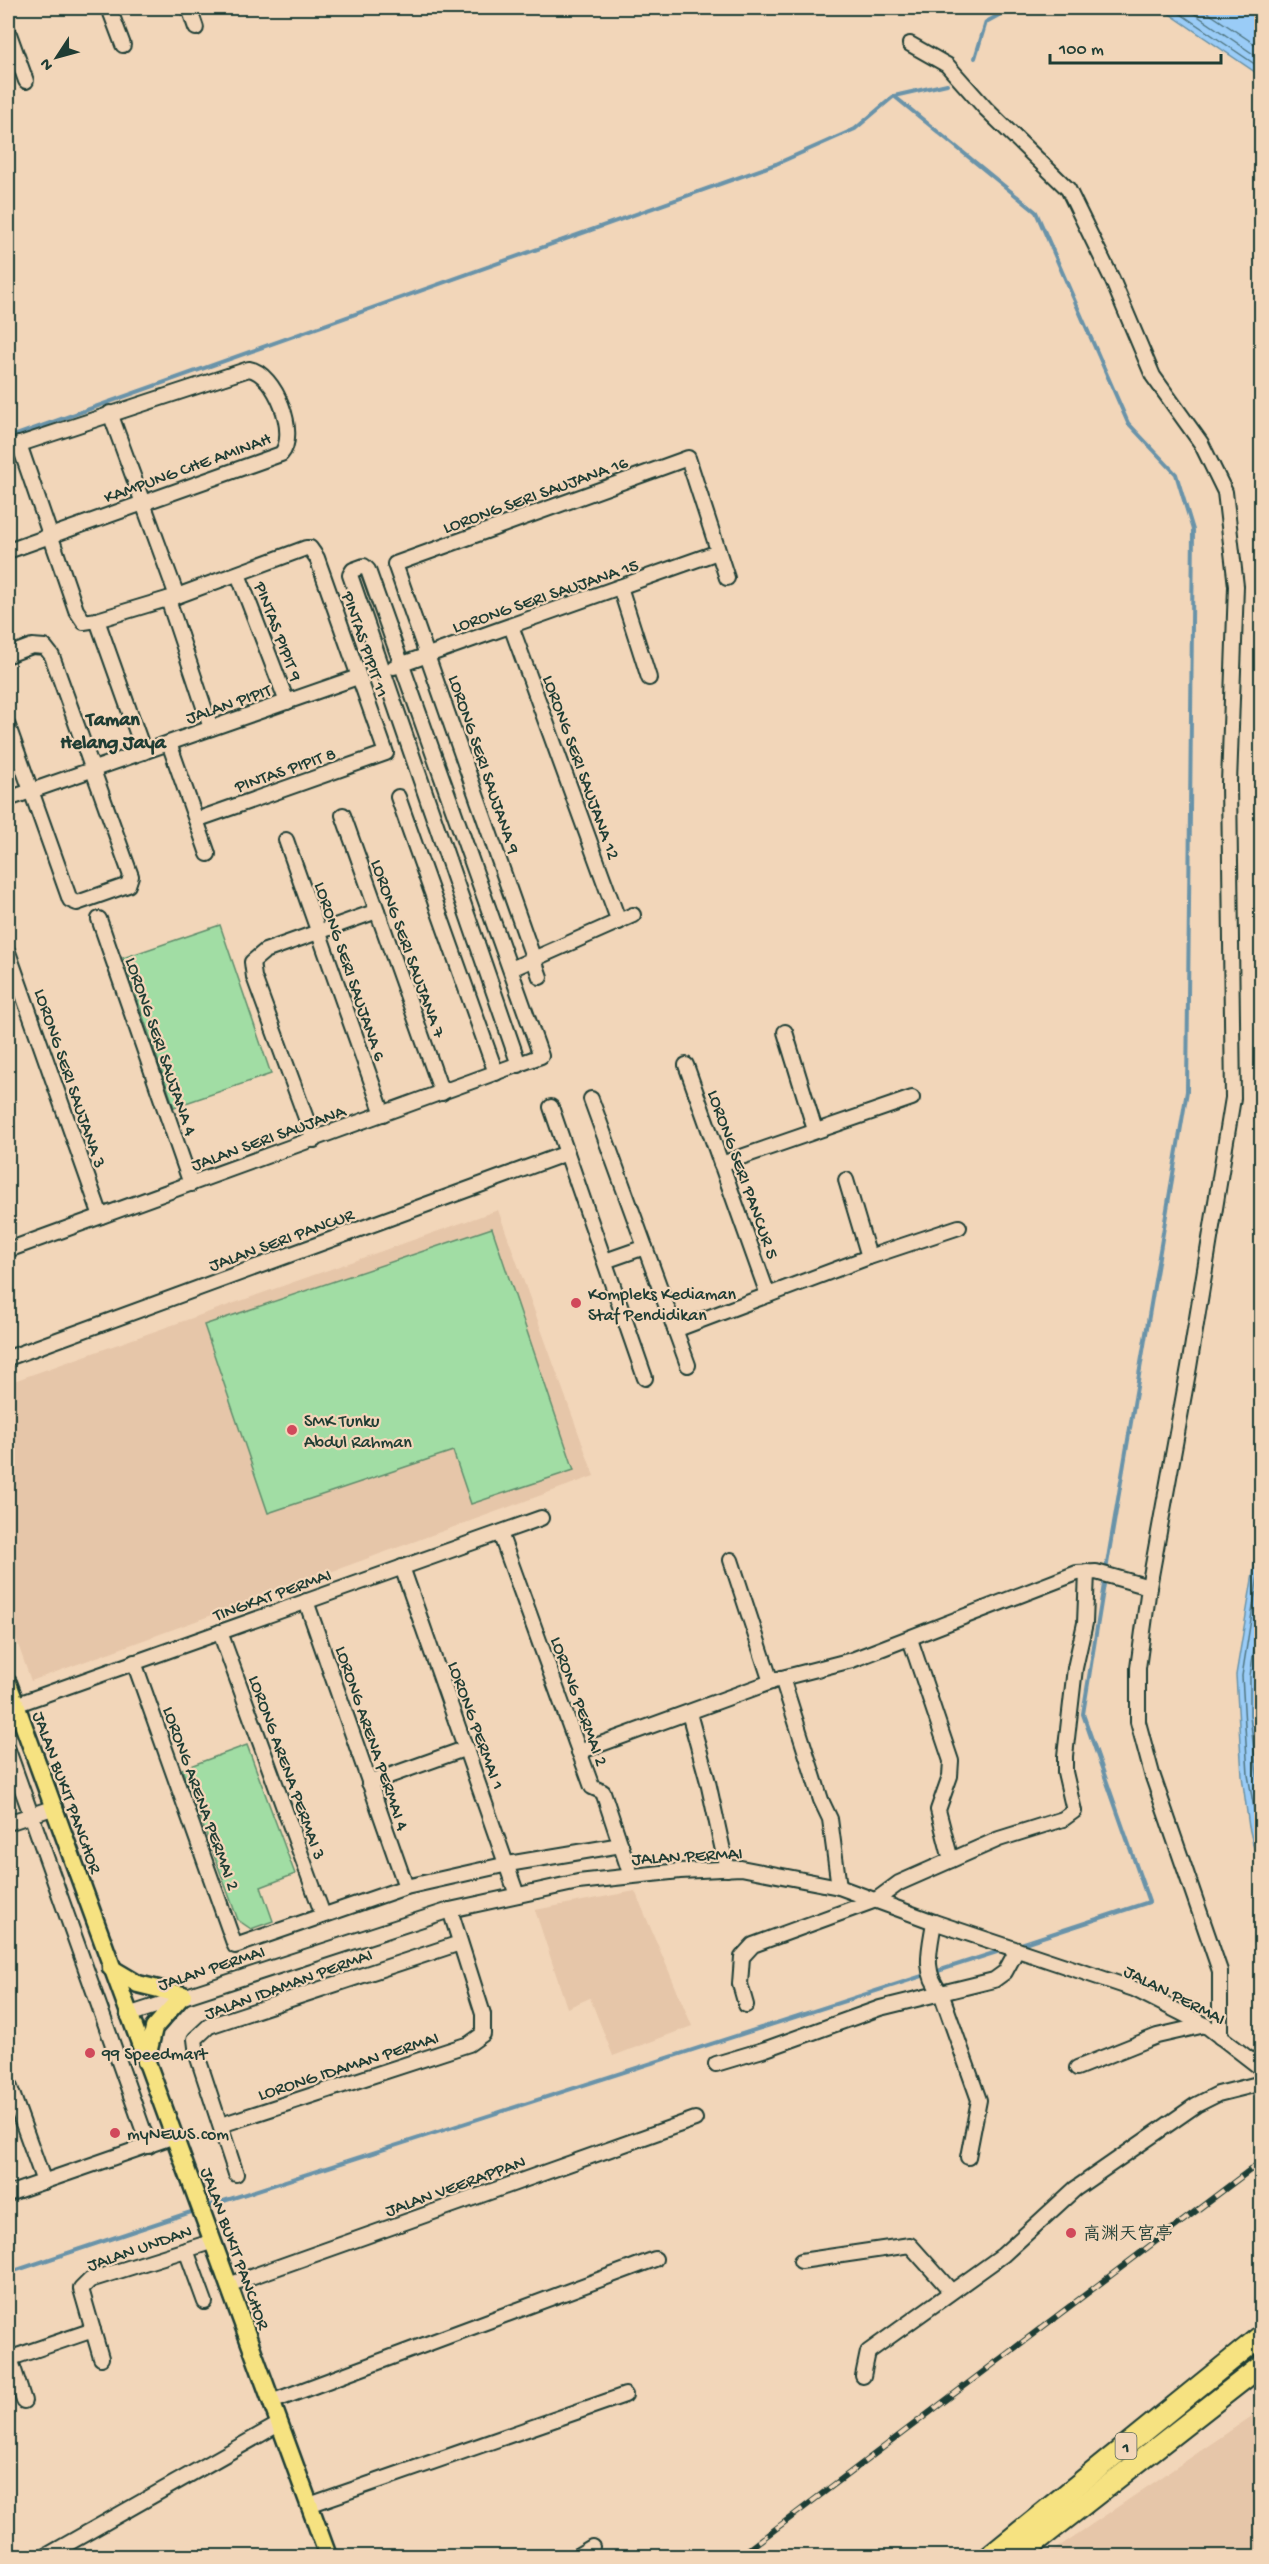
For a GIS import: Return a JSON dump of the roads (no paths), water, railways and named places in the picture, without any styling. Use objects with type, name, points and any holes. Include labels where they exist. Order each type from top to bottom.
[{"type":"highway","name":"1","points":[[990,2556],[1262,2335]]},
{"type":"highway","name":"1","points":[[1018,2556],[1262,2365]]},
{"type":"main road","name":"JALAN BUKIT PANCHOR","points":[[8,1683],[328,2556]]},
{"type":"main road","points":[[111,1968],[138,1984],[183,1995],[154,2028],[146,2062]]},
{"type":"street","points":[[109,8],[123,45]]},
{"type":"street","points":[[189,8],[196,28]]},
{"type":"street","points":[[8,31],[26,81]]},
{"type":"street","points":[[910,44],[947,65],[986,109],[1068,189],[1112,279],[1153,376],[1201,443],[1225,492],[1236,586],[1229,783],[1233,1098],[1189,1367],[1143,1585],[1138,1668],[1138,1722],[1152,1774],[1220,1971],[1220,2037]]},
{"type":"street","name":"KAMPUNG CHE AMINAH","points":[[8,551],[281,454],[287,447],[289,437],[282,407],[267,378],[259,371],[249,369],[13,446]]},
{"type":"street","points":[[110,413],[144,503],[211,728]]},
{"type":"street","points":[[13,446],[52,535],[79,616],[84,622],[173,598],[238,574]]},
{"type":"street","name":"LORONG SERI SAUJANA 16","points":[[395,564],[688,458],[718,552]]},
{"type":"street","name":"PINTAS PIPIT 11","points":[[238,574],[299,550],[310,548],[317,558],[386,753]]},
{"type":"street","points":[[718,552],[727,578]]},
{"type":"street","name":"LORONG SERI SAUJANA 15","points":[[383,671],[718,552]]},
{"type":"street","name":"LORONG SERI SAUJANA 9","points":[[395,564],[540,977]]},
{"type":"street","points":[[519,1065],[350,574],[353,570],[367,567],[511,969],[633,915]]},
{"type":"street","name":"PINTAS PIPIT 9","points":[[238,574],[287,702]]},
{"type":"street","points":[[620,587],[649,678]]},
{"type":"street","points":[[98,620],[144,752]]},
{"type":"street","name":"LORONG SERI SAUJANA 12","points":[[511,626],[619,921]]},
{"type":"street","points":[[8,655],[32,646],[45,647],[58,668],[131,876],[128,885],[77,903],[68,897],[8,726]]},
{"type":"street","name":"JALAN PIPIT","points":[[8,800],[358,677]]},
{"type":"street","points":[[169,743],[208,854]]},
{"type":"street","name":"PINTAS PIPIT 8","points":[[196,820],[386,753]]},
{"type":"street","points":[[398,797],[496,1073]]},
{"type":"street","name":"LORONG SERI SAUJANA 7","points":[[343,815],[442,1093]]},
{"type":"street","name":"LORONG SERI SAUJANA 6","points":[[286,840],[383,1114]]},
{"type":"street","points":[[314,1140],[254,977],[252,962],[265,951],[377,910]]},
{"type":"street","name":"LORONG SERI SAUJANA 4","points":[[99,919],[191,1184]]},
{"type":"street","name":"LORONG SERI SAUJANA 3","points":[[8,952],[101,1216]]},
{"type":"street","name":"JALAN SERI SAUJANA","points":[[8,1249],[541,1056],[511,969]]},
{"type":"street","points":[[785,1032],[815,1130]]},
{"type":"street","name":"LORONG SERI PANCUR 5","points":[[686,1065],[768,1295]]},
{"type":"street","points":[[721,1164],[912,1098]]},
{"type":"street","points":[[591,1099],[688,1365]]},
{"type":"street","points":[[551,1107],[645,1378]]},
{"type":"street","name":"JALAN SERI PANCUR","points":[[8,1358],[567,1153]]},
{"type":"street","points":[[846,1180],[869,1257]]},
{"type":"street","points":[[675,1330],[869,1257],[958,1227]]},
{"type":"street","points":[[604,1261],[645,1247]]},
{"type":"street","name":"TINGKAT PERMAI","points":[[15,1705],[541,1518]]},
{"type":"street","name":"LORONG PERMAI 2","points":[[500,1533],[592,1787],[603,1792],[631,1876]]},
{"type":"street","points":[[731,1560],[830,1819],[838,1887]]},
{"type":"street","name":"LORONG PERMAI 1","points":[[402,1568],[517,1894]]},
{"type":"street","points":[[579,1752],[777,1680],[852,1660],[1077,1573],[1092,1572],[1143,1585]]},
{"type":"street","points":[[746,2006],[741,1984],[742,1956],[753,1945],[876,1900],[899,1883],[999,1839],[1063,1819],[1074,1811],[1065,1772],[1065,1756],[1075,1668],[1085,1623],[1092,1572]]},
{"type":"street","name":"LORONG ARENA PERMAI 4","points":[[306,1601],[406,1887]]},
{"type":"street","name":"LORONG ARENA PERMAI 3","points":[[220,1632],[323,1915]]},
{"type":"street","points":[[910,1639],[951,1761],[950,1776],[938,1810],[951,1860]]},
{"type":"street","name":"LORONG ARENA PERMAI 2","points":[[134,1662],[235,1946],[323,1915]]},
{"type":"street","points":[[689,1713],[708,1782],[727,1869]]},
{"type":"street","points":[[369,1783],[467,1748]]},
{"type":"street","points":[[8,1750],[149,2146]]},
{"type":"street","points":[[8,1822],[55,1807]]},
{"type":"street","points":[[323,1915],[406,1887],[508,1864],[621,1845]]},
{"type":"street","name":"JALAN PERMAI","points":[[128,2014],[450,1910],[517,1894],[578,1882],[741,1868],[838,1887],[934,1922],[1134,1989],[1205,2025],[1262,2069]]},
{"type":"street","points":[[450,1910],[460,1943]]},
{"type":"street","points":[[934,1922],[928,1966],[930,1981],[941,1993],[979,2100],[968,2157]]},
{"type":"street","name":"LORONG IDAMAN PERMAI","points":[[221,2125],[470,2044],[483,2034],[483,2014],[460,1943]]},
{"type":"street","name":"JALAN IDAMAN PERMAI","points":[[236,2174],[195,2039],[209,2026],[460,1943]]},
{"type":"street","points":[[716,2064],[766,2049],[880,2008],[994,1980],[1005,1972],[1017,1950]]},
{"type":"street","points":[[1077,2068],[1157,2036],[1205,2025]]},
{"type":"street","points":[[8,2082],[44,2182]]},
{"type":"street","points":[[863,2376],[868,2352],[1003,2255],[1075,2189],[1196,2105],[1218,2094],[1262,2083]]},
{"type":"street","name":"JALAN VEERAPPAN","points":[[228,2285],[694,2119]]},
{"type":"street","points":[[8,2194],[175,2136]]},
{"type":"street","name":"JALAN UNDAN","points":[[93,2330],[81,2289],[90,2280],[211,2242]]},
{"type":"street","points":[[801,2261],[910,2245],[951,2291]]},
{"type":"street","points":[[186,2250],[205,2302]]},
{"type":"street","points":[[271,2402],[655,2259]]},
{"type":"street","points":[[24,2401],[9,2358],[93,2330],[101,2358]]},
{"type":"street","points":[[309,2505],[625,2395]]},
{"type":"street","points":[[46,2556],[279,2424]]},
{"type":"street","points":[[577,2556],[592,2547]]},
{"type":"water","points":[[1161,8],[1261,8],[1261,76]]},
{"type":"water","points":[[1261,1526],[1261,1878],[1249,1827],[1242,1776],[1236,1675]]},
{"type":"waterway","points":[[975,58],[986,22],[1012,8]]},
{"type":"waterway","points":[[8,438],[776,164],[855,129],[894,96],[947,84]]},
{"type":"waterway","points":[[894,96],[1036,212],[1128,423],[1176,474],[1193,530],[1187,1091],[1106,1570]]},
{"type":"waterway","points":[[1018,1945],[1149,1902],[1083,1714],[1105,1578]]},
{"type":"waterway","points":[[205,2207],[1003,1950]]},
{"type":"waterway","points":[[8,2273],[197,2210]]},
{"type":"railway","points":[[741,2555],[1262,2161]]},
{"type":"place","name":"Kompleks Kediaman Staf Pendidikan","points":[[576,1303]]},
{"type":"place","name":"SMK Tunku Abdul Rahman","points":[[292,1430]]},
{"type":"place","name":"99 Speedmart","points":[[90,2053]]},
{"type":"place","name":"myNEWS.com","points":[[115,2133]]},
{"type":"place","name":"高渊天宫亭","points":[[1071,2233]]},
{"type":"district","name":"Taman Helang Jaya","points":[[113,730]]}]
